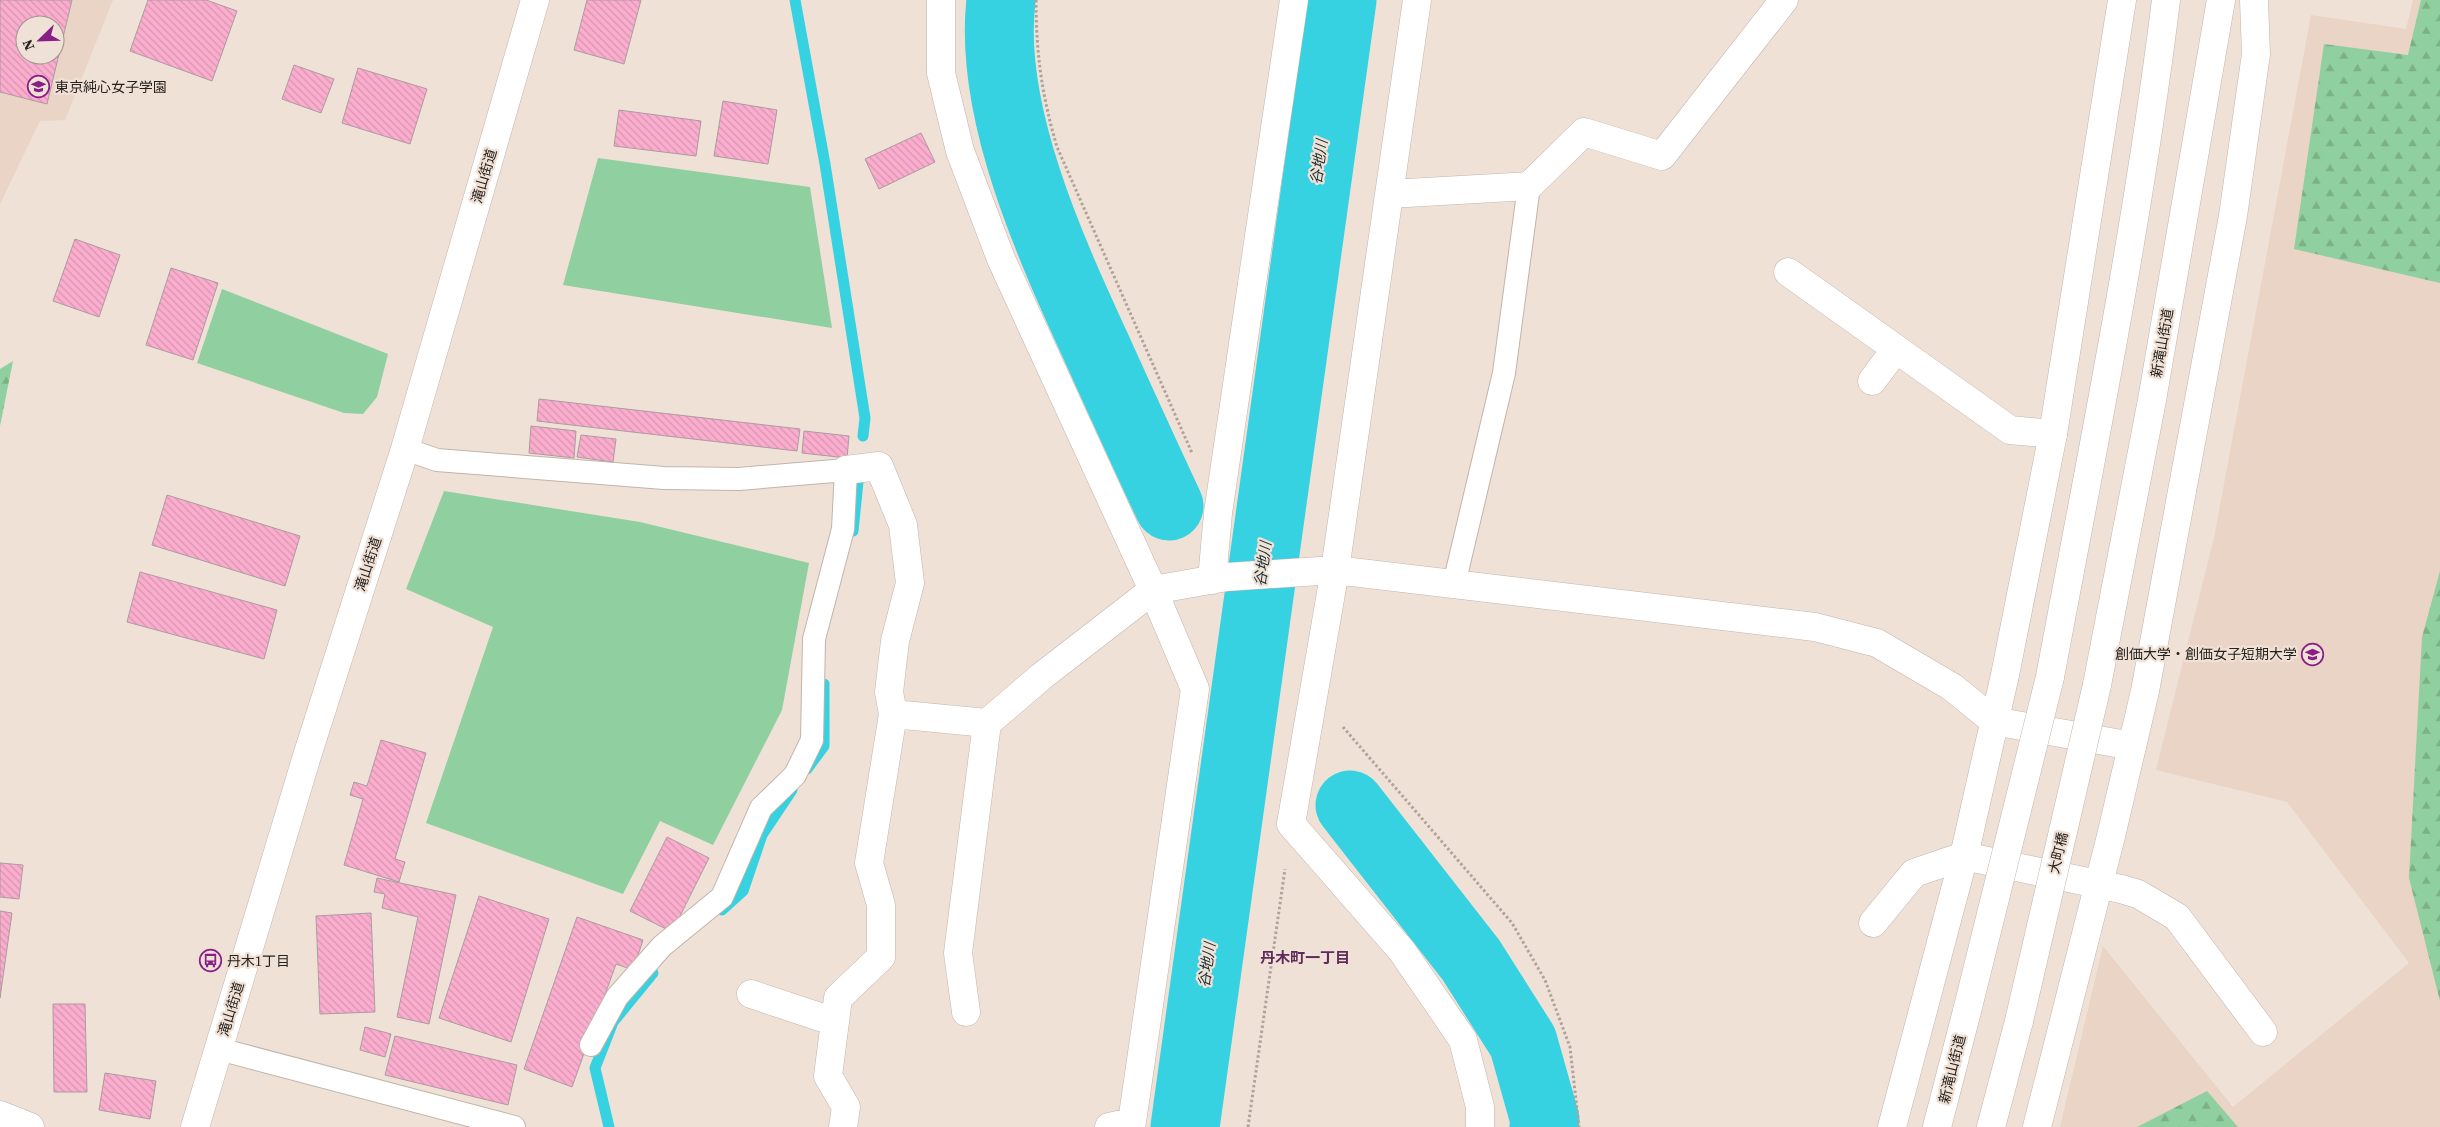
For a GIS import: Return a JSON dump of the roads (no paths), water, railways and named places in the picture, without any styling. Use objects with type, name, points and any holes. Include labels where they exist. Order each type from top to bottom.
[{"type":"main road","name":"滝山街道","points":[[195,1127],[310,747],[405,449],[536,0]]},
{"type":"main road","points":[[941,0],[941,73],[960,151],[1001,259],[1153,590],[1195,689],[1124,1125]]},
{"type":"main road","points":[[1219,578],[1219,503],[1294,0]]},
{"type":"main road","points":[[1417,0],[1389,194],[1323,570],[1314,692],[1291,824],[1402,951],[1462,1040],[1480,1107],[1480,1127]]},
{"type":"main road","points":[[1389,194],[1529,186],[1584,132],[1662,156],[1784,0]]},
{"type":"main road","points":[[1892,1127],[1964,856],[2053,434],[2122,0]]},
{"type":"main road","name":"新滝山街道","points":[[1937,1127],[2050,677],[2106,378],[2156,83],[2166,0]]},
{"type":"main road","name":"新滝山街道","points":[[2097,685],[2153,390],[2221,0]]},
{"type":"main road","points":[[2037,1127],[2099,883],[2145,691],[2232,216],[2256,54],[2254,0]]},
{"type":"main road","points":[[1788,272],[2010,430],[2053,434]]},
{"type":"main road","points":[[1872,381],[1896,349]]},
{"type":"main road","points":[[843,1127],[846,1107],[828,1076],[838,998],[881,958],[881,905],[870,863],[894,714],[889,692],[895,641],[910,583],[903,526],[879,466],[846,470]]},
{"type":"main road","points":[[966,1012],[958,954],[987,723],[1042,676],[1153,590],[1219,578],[1323,570],[1815,627],[1877,643],[1952,687],[1994,721],[2132,746]]},
{"type":"main road","name":"大町橋","points":[[1991,1127],[2019,1021],[2097,685]]},
{"type":"main road","points":[[894,714],[987,723]]},
{"type":"main road","points":[[1873,923],[1914,873],[1964,856],[2099,883],[2138,894],[2177,917],[2263,1032]]},
{"type":"main road","points":[[751,994],[835,1022]]},
{"type":"main road","points":[[0,1115],[30,1127]]},
{"type":"lane","points":[[1454,584],[1504,373],[1529,186]]},
{"type":"lane","points":[[405,449],[437,460],[664,478],[740,479],[846,470],[843,528],[814,640],[812,740],[795,775],[761,808],[722,897],[662,946],[616,997],[591,1045]]},
{"type":"lane","points":[[219,1049],[514,1127]]},
{"type":"waterway","points":[[795,0],[825,164],[865,418],[863,436]]},
{"type":"waterway","name":"谷地川","points":[[1001,0],[999,43],[1004,87],[1013,132],[1026,178],[1042,223],[1078,308],[1169,506]]},
{"type":"waterway","name":"谷地川","points":[[1185,1127],[1342,0]]},
{"type":"waterway","points":[[853,531],[858,482]]},
{"type":"waterway","points":[[807,769],[824,746],[824,684]]},
{"type":"waterway","points":[[722,910],[743,891],[762,835],[792,790]]},
{"type":"waterway","name":"谷地川","points":[[1350,805],[1471,960],[1523,1042],[1545,1120],[1544,1127]]},
{"type":"waterway","points":[[609,1127],[595,1068],[613,1022],[653,973]]},
{"type":"place","name":"東京純心女子学園","points":[[39,87]]},
{"type":"place","name":"創価大学・創価女子短期大学","points":[[2313,654]]},
{"type":"place","name":"丹木1丁目","points":[[211,961]]},
{"type":"district","name":"丹木町一丁目","points":[[1305,958]]}]
